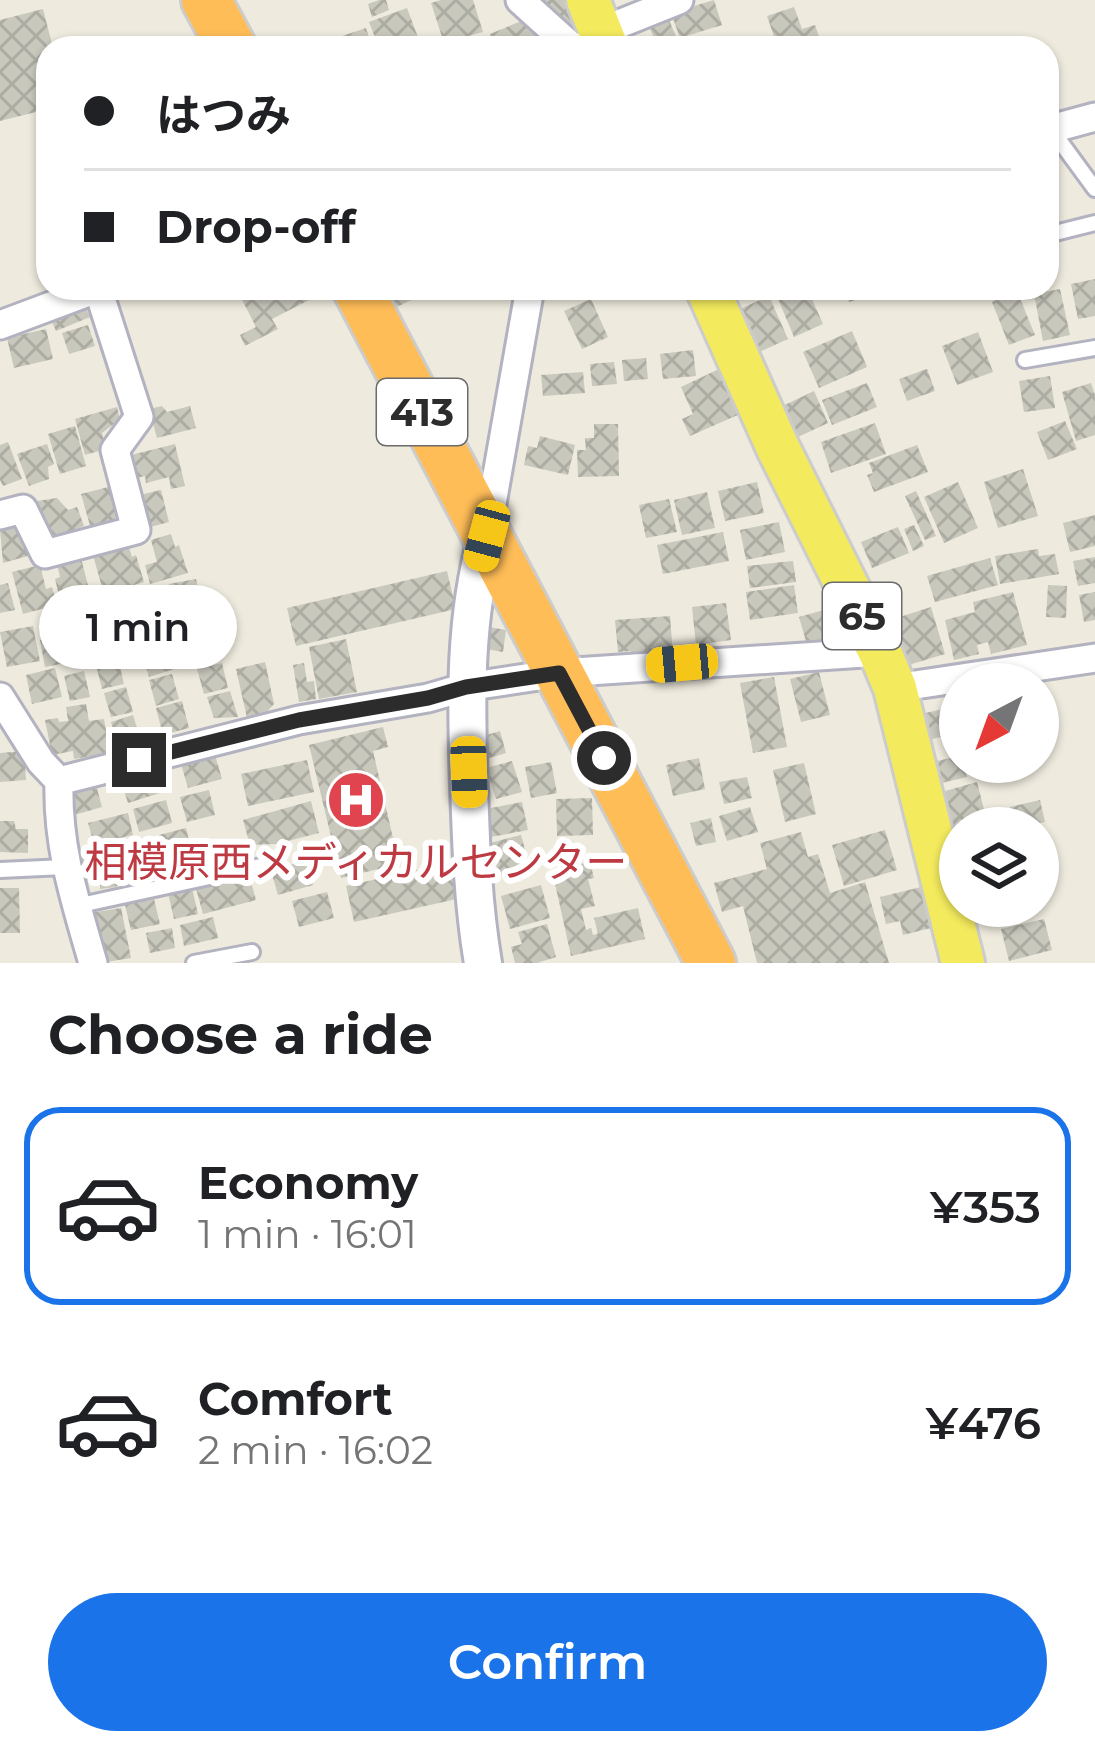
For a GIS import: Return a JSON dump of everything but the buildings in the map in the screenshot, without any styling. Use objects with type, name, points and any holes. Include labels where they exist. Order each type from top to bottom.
[{"type":"highway","points":[[206,0],[226,36]]},
{"type":"highway","name":"413","points":[[363,300],[711,963]]},
{"type":"main road","name":"65","points":[[712,300],[778,448],[888,670],[964,963]]},
{"type":"street","points":[[520,0],[590,35],[680,0]]},
{"type":"street","points":[[1059,126],[1095,117]]},
{"type":"street","points":[[0,325],[67,300]]},
{"type":"street","points":[[0,515],[23,509],[45,554],[136,530],[115,450],[139,418],[103,300]]},
{"type":"street","points":[[483,963],[472,873],[466,687],[472,601],[528,300]]},
{"type":"street","points":[[59,781],[299,720],[559,673],[888,670],[1095,658]]},
{"type":"street","points":[[0,697],[59,781],[65,867],[93,963]]},
{"type":"lane","points":[[1059,142],[1095,189]]},
{"type":"lane","points":[[1059,233],[1095,223]]},
{"type":"lane","points":[[1025,360],[1095,348]]},
{"type":"lane","points":[[76,907],[265,866]]},
{"type":"lane","points":[[0,871],[65,867]]},
{"type":"lane","points":[[194,963],[252,952]]},
{"type":"place","name":"相模原西メディカルセンター","points":[[356,800]]},
{"type":"route","points":[[139,760],[299,720],[559,673],[604,758]]}]
